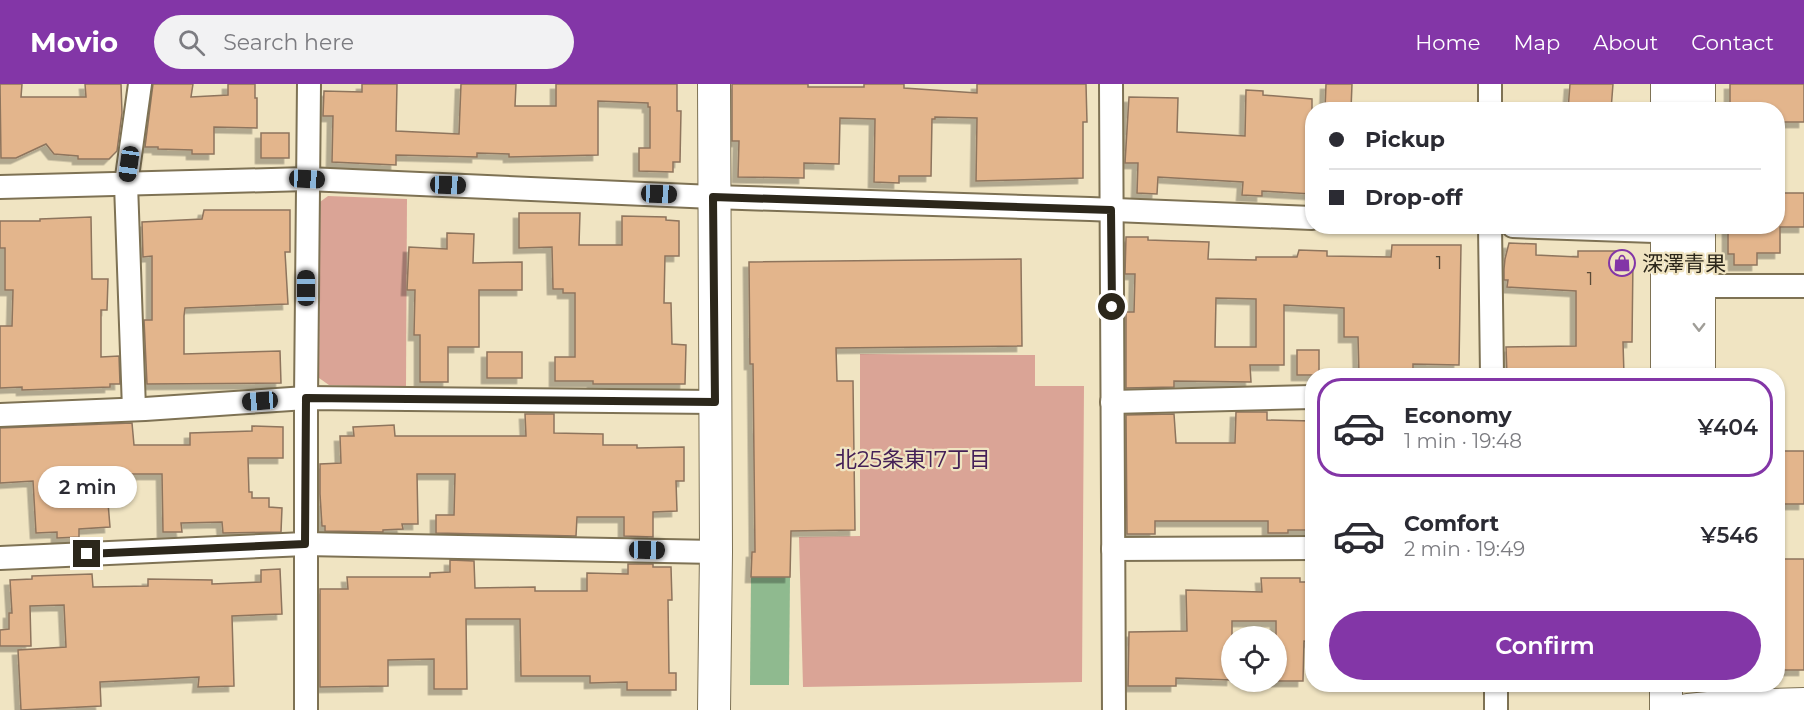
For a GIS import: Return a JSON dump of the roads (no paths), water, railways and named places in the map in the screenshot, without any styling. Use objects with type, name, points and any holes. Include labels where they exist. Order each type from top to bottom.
[{"type":"street","points":[[134,409],[126,184],[140,84]]},
{"type":"street","points":[[306,710],[309,84]]},
{"type":"street","points":[[714,84],[716,552],[714,710]]},
{"type":"street","points":[[1111,84],[1113,710]]},
{"type":"street","points":[[1490,84],[1490,102]]},
{"type":"street","points":[[1667,84],[1667,102]]},
{"type":"street","points":[[1699,84],[1699,102]]},
{"type":"street","points":[[0,187],[307,179],[713,197],[1305,218]]},
{"type":"street","points":[[1490,234],[1492,368]]},
{"type":"street","points":[[1667,234],[1667,368]]},
{"type":"street","points":[[1699,234],[1699,368]]},
{"type":"street","points":[[1667,286],[1804,286]]},
{"type":"street","points":[[0,415],[306,398],[715,402]]},
{"type":"street","points":[[1112,402],[1305,398]]},
{"type":"street","points":[[0,558],[305,544],[716,552]]},
{"type":"street","points":[[1113,549],[1305,548]]},
{"type":"street","points":[[1496,692],[1496,710]]},
{"type":"street","points":[[1666,692],[1666,710]]},
{"type":"street","points":[[1698,703],[1804,704]]},
{"type":"place","name":"深澤青果","points":[[1622,263]]},
{"type":"district","name":"北25条東17丁目","points":[[913,459]]}]
